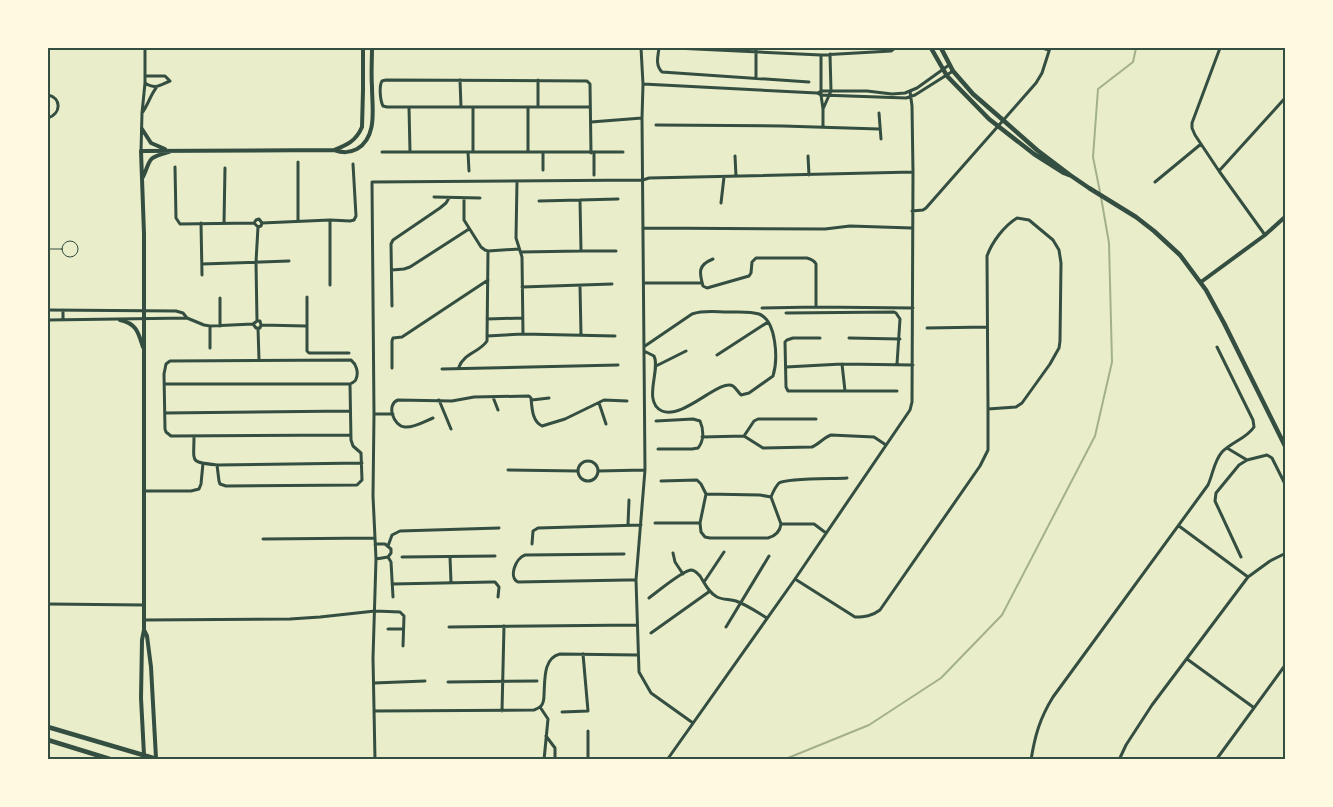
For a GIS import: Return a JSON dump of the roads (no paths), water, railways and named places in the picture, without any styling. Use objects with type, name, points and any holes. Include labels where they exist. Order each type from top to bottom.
[{"type":"main road","points":[[931,48],[947,76],[975,106],[1034,154],[1070,175]]},
{"type":"main road","points":[[941,48],[952,72],[1002,120],[1070,175],[1136,217],[1168,242],[1180,255],[1201,282],[1224,323],[1286,448]]},
{"type":"main road","points":[[48,726],[144,757],[157,759]]},
{"type":"main road","points":[[48,740],[113,760]]},
{"type":"street","points":[[144,757],[142,640],[144,630],[144,234],[141,151],[142,114],[146,83],[145,48]]},
{"type":"street","points":[[334,150],[351,143],[362,127],[363,48]]},
{"type":"street","points":[[141,151],[334,150],[347,153],[352,151],[363,145],[372,128],[372,48]]},
{"type":"street","points":[[641,48],[643,84],[645,470],[636,580],[638,655],[640,672],[651,693],[693,723]]},
{"type":"street","points":[[659,48],[657,65],[662,72],[808,82]]},
{"type":"street","points":[[675,48],[741,49],[756,52],[821,55],[891,51],[895,48]]},
{"type":"street","points":[[912,211],[926,208],[1036,83],[1042,73],[1050,49],[1042,48]]},
{"type":"street","points":[[1220,48],[1192,123],[1193,132],[1264,235]]},
{"type":"street","points":[[756,52],[756,78]]},
{"type":"street","points":[[823,109],[831,93],[830,54]]},
{"type":"street","points":[[821,55],[820,93],[823,109],[823,127]]},
{"type":"street","points":[[643,84],[820,93],[867,91],[892,94],[910,91],[949,65]]},
{"type":"street","points":[[831,93],[906,98],[911,97],[952,72]]},
{"type":"street","points":[[142,114],[156,88],[170,81],[165,76],[145,76]]},
{"type":"street","points":[[590,107],[383,106],[381,102],[381,82],[386,80],[587,81],[590,83],[594,175]]},
{"type":"street","points":[[460,80],[461,107]]},
{"type":"street","points":[[538,80],[538,107]]},
{"type":"street","points":[[146,83],[156,88]]},
{"type":"street","points":[[667,760],[795,579],[910,410],[913,365],[913,172],[910,91]]},
{"type":"street","points":[[48,94],[56,98],[58,103],[56,113],[48,118]]},
{"type":"street","points":[[1219,172],[1286,97]]},
{"type":"street","points":[[409,107],[410,152]]},
{"type":"street","points":[[469,171],[473,107]]},
{"type":"street","points":[[528,107],[528,152]]},
{"type":"street","points":[[879,113],[881,138]]},
{"type":"street","points":[[591,122],[642,118]]},
{"type":"street","points":[[656,125],[879,129]]},
{"type":"street","points":[[142,129],[151,143],[167,150]]},
{"type":"street","points":[[1155,182],[1201,144]]},
{"type":"street","points":[[142,180],[149,160],[174,150]]},
{"type":"street","points":[[382,152],[623,152]]},
{"type":"street","points":[[543,152],[543,170]]},
{"type":"street","points":[[735,156],[736,176]]},
{"type":"street","points":[[808,156],[809,174]]},
{"type":"street","points":[[298,162],[298,221]]},
{"type":"street","points":[[258,226],[261,226],[262,223],[350,221],[355,218],[353,164]]},
{"type":"street","points":[[175,167],[176,218],[180,224],[254,223],[258,226]]},
{"type":"street","points":[[224,223],[225,168]]},
{"type":"street","points":[[374,760],[373,658],[376,558],[373,487],[372,182],[643,180],[913,172]]},
{"type":"street","points":[[722,204],[724,177]]},
{"type":"street","points":[[517,181],[516,238],[520,251],[522,334]]},
{"type":"street","points":[[434,197],[480,198]]},
{"type":"street","points":[[392,306],[392,240],[446,204],[448,198]]},
{"type":"street","points":[[464,198],[464,220],[481,247],[488,251],[616,251]]},
{"type":"street","points":[[539,200],[618,199]]},
{"type":"street","points":[[580,200],[581,251]]},
{"type":"street","points":[[1201,282],[1264,235],[1286,216]]},
{"type":"street","points":[[795,579],[855,617],[863,618],[880,610],[985,458],[988,446],[987,256],[1000,235],[1012,222],[1020,218],[1029,220],[1053,240],[1059,250],[1061,263],[1059,348],[1022,403],[1016,407],[988,409]]},
{"type":"street","points":[[254,223],[259,219],[262,223]]},
{"type":"street","points":[[330,220],[330,285]]},
{"type":"street","points":[[201,224],[202,275]]},
{"type":"street","points":[[257,321],[256,262],[258,226]]},
{"type":"street","points":[[644,228],[825,229],[850,226],[912,228]]},
{"type":"street","points":[[392,270],[410,267],[469,228]]},
{"type":"street","points":[[459,368],[462,360],[485,344],[487,336],[488,251]]},
{"type":"street","points":[[713,259],[702,266],[702,283],[707,288],[747,277],[751,273],[752,262],[756,258],[807,258],[814,261],[816,264],[816,307]]},
{"type":"street","points":[[202,264],[289,261]]},
{"type":"street","points":[[392,368],[393,338],[402,337],[488,280]]},
{"type":"street","points":[[644,284],[702,283]]},
{"type":"street","points":[[522,287],[612,284]]},
{"type":"street","points":[[580,286],[581,336]]},
{"type":"street","points":[[307,297],[306,348],[308,353],[349,353]]},
{"type":"street","points":[[220,298],[220,326]]},
{"type":"street","points":[[762,308],[913,308]]},
{"type":"street","points":[[48,310],[176,311],[183,313],[187,318]]},
{"type":"street","points":[[63,310],[63,320]]},
{"type":"street","points":[[644,346],[697,312],[752,312],[762,316],[768,322],[776,344],[775,370],[767,381],[749,393],[740,395],[734,387],[727,385],[688,406],[668,412],[657,407],[653,396],[656,361],[654,356],[644,352]]},
{"type":"street","points":[[786,312],[894,312],[898,314],[900,319],[898,364]]},
{"type":"street","points":[[48,320],[187,318],[210,326],[253,324],[257,321]]},
{"type":"street","points":[[487,319],[522,318]]},
{"type":"street","points":[[120,320],[128,322],[135,328],[139,334],[144,352]]},
{"type":"street","points":[[257,321],[261,324],[306,326]]},
{"type":"street","points":[[717,355],[768,322]]},
{"type":"street","points":[[253,324],[258,328]]},
{"type":"street","points":[[258,360],[258,328],[261,324]]},
{"type":"street","points":[[210,326],[210,348]]},
{"type":"street","points":[[927,328],[987,328]]},
{"type":"street","points":[[487,336],[522,334],[615,336]]},
{"type":"street","points":[[820,338],[793,338],[786,340],[784,347],[786,387],[788,391],[897,391]]},
{"type":"street","points":[[849,338],[900,339]]},
{"type":"street","points":[[1031,760],[1038,726],[1048,705],[1208,485],[1217,460],[1227,448],[1254,427],[1217,347]]},
{"type":"street","points":[[656,366],[686,351]]},
{"type":"street","points":[[165,384],[350,384],[357,377],[356,366],[351,360],[170,361],[165,367],[165,384],[165,429],[173,437],[350,435]]},
{"type":"street","points":[[786,367],[842,364],[913,365]]},
{"type":"street","points":[[842,364],[845,391]]},
{"type":"street","points":[[442,368],[618,365]]},
{"type":"street","points":[[217,465],[220,484],[226,486],[356,485],[361,481],[362,463],[361,454],[353,446],[350,435],[350,384]]},
{"type":"street","points":[[433,418],[412,426],[398,425],[392,414],[392,404],[396,400],[452,401],[474,397],[528,396],[532,400],[534,416],[538,424],[542,426],[566,419],[607,400],[627,401]]},
{"type":"street","points":[[493,397],[498,410]]},
{"type":"street","points":[[532,400],[549,398]]},
{"type":"street","points":[[439,400],[451,429]]},
{"type":"street","points":[[598,403],[606,424]]},
{"type":"street","points":[[165,413],[350,412]]},
{"type":"street","points":[[374,414],[392,414]]},
{"type":"street","points":[[744,436],[754,421],[758,419],[816,419]]},
{"type":"street","points":[[656,420],[697,420],[702,426],[700,446],[696,449],[658,449]]},
{"type":"street","points":[[702,437],[744,436],[763,448],[812,447],[831,435],[872,437],[886,445]]},
{"type":"street","points":[[194,436],[194,458],[197,462],[203,463],[217,465],[362,463]]},
{"type":"street","points":[[1227,448],[1246,460]]},
{"type":"street","points":[[1241,557],[1215,500],[1216,492],[1236,468],[1246,460],[1267,455],[1272,458],[1286,486]]},
{"type":"street","points":[[587,462],[593,463],[598,471],[594,479],[588,481],[580,477],[578,471],[581,465],[587,462]]},
{"type":"street","points":[[144,491],[191,491],[199,489],[203,463]]},
{"type":"street","points":[[508,470],[578,471]]},
{"type":"street","points":[[598,471],[645,470]]},
{"type":"street","points":[[661,481],[697,480],[701,484],[706,494],[700,522],[701,532],[705,537],[768,538],[777,534],[781,528],[771,497],[777,485],[781,482],[848,478]]},
{"type":"street","points":[[706,494],[760,494],[771,497]]},
{"type":"street","points":[[628,500],[628,525]]},
{"type":"street","points":[[655,523],[700,522]]},
{"type":"street","points":[[781,524],[814,524],[826,533]]},
{"type":"street","points":[[532,544],[532,533],[536,528],[641,525]]},
{"type":"street","points":[[1179,526],[1248,577]]},
{"type":"street","points":[[388,546],[392,535],[400,531],[499,528]]},
{"type":"street","points":[[263,539],[375,538]]},
{"type":"street","points":[[375,544],[385,544],[388,546],[391,549],[388,557]]},
{"type":"street","points":[[704,582],[724,552]]},
{"type":"street","points":[[673,553],[675,562],[683,574]]},
{"type":"street","points":[[1119,760],[1139,724],[1248,577],[1270,561],[1286,553]]},
{"type":"street","points":[[624,554],[525,555],[519,558],[513,577],[518,582],[636,580]]},
{"type":"street","points":[[402,557],[495,556]]},
{"type":"street","points":[[726,627],[769,556]]},
{"type":"street","points":[[376,558],[388,557]]},
{"type":"street","points":[[388,557],[391,562],[393,597]]},
{"type":"street","points":[[450,557],[451,582]]},
{"type":"street","points":[[649,598],[683,574],[694,570],[716,596],[740,603],[767,618]]},
{"type":"street","points":[[392,584],[495,582],[499,587],[498,597]]},
{"type":"street","points":[[651,633],[710,591]]},
{"type":"street","points":[[48,604],[144,605]]},
{"type":"street","points":[[144,620],[290,619],[375,611],[400,612],[404,616],[403,646]]},
{"type":"street","points":[[450,627],[637,625]]},
{"type":"street","points":[[502,711],[504,626]]},
{"type":"street","points":[[388,629],[404,629]]},
{"type":"street","points":[[144,630],[147,636],[151,667],[157,759]]},
{"type":"street","points":[[374,712],[534,710],[540,707],[543,702],[546,669],[553,656],[560,654],[638,655]]},
{"type":"street","points":[[562,712],[588,711],[583,654]]},
{"type":"street","points":[[1187,659],[1253,707]]},
{"type":"street","points":[[1216,760],[1286,664]]},
{"type":"street","points":[[374,683],[425,681]]},
{"type":"street","points":[[448,682],[537,681]]},
{"type":"street","points":[[540,707],[548,719],[544,760]]},
{"type":"street","points":[[588,731],[588,760]]},
{"type":"street","points":[[546,735],[555,748],[555,760]]},
{"type":"lane","points":[[70,242],[75,244],[78,249],[75,255],[70,257],[64,255],[62,249],[66,243],[70,242]]},
{"type":"lane","points":[[48,249],[62,249]]},
{"type":"waterway","points":[[1100,192],[1093,157],[1098,89],[1133,62],[1136,48]]},
{"type":"waterway","points":[[783,760],[869,725],[941,678],[1002,615],[1095,436],[1112,362],[1109,243],[1101,197]]}]
